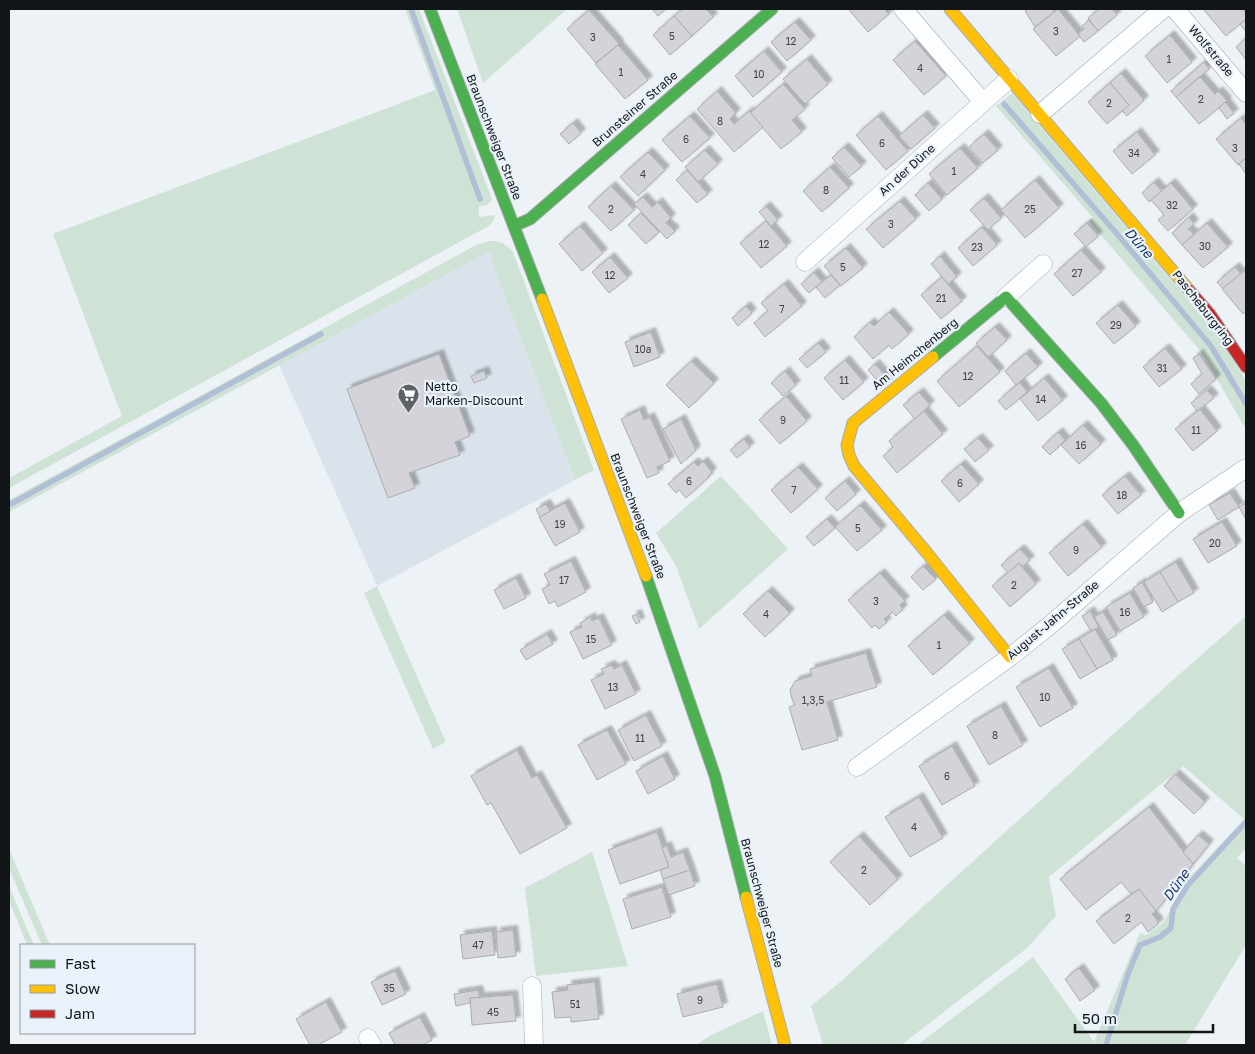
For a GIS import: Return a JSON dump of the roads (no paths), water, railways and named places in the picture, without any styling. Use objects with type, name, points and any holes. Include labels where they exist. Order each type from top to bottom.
[{"type":"street","name":"Braunschweiger Straße","points":[[430,9],[658,609],[706,749],[785,1045]]},
{"type":"street","name":"Brunsteiner Straße","points":[[514,226],[530,220],[772,9]]},
{"type":"street","points":[[902,9],[983,102]]},
{"type":"street","name":"Pascheburgring","points":[[950,9],[1210,314],[1246,367]]},
{"type":"street","points":[[1040,114],[1163,9]]},
{"type":"street","name":"Wolfstraße","points":[[1175,9],[1246,93]]},
{"type":"street","name":"An der Düne","points":[[805,262],[1010,79]]},
{"type":"street","points":[[1043,264],[1006,297],[1106,409],[1179,512]]},
{"type":"street","name":"Am Heimchenberg","points":[[1006,297],[853,423],[846,445],[854,466],[927,553],[1010,657]]},
{"type":"street","name":"August-Jahn-Straße","points":[[857,767],[1010,657],[1049,626],[1179,512],[1246,468]]},
{"type":"street","points":[[532,986],[534,1045]]},
{"type":"waterway","points":[[411,9],[480,199]]},
{"type":"waterway","name":"Düne","points":[[1004,104],[1211,346],[1246,404]]},
{"type":"waterway","points":[[9,505],[321,334]]},
{"type":"waterway","name":"Düne","points":[[1106,1045],[1128,974],[1140,945],[1160,937],[1171,928],[1173,909],[1188,885],[1246,822]]},
{"type":"place","name":"Netto Marken-Discount","points":[[409,413]]}]
